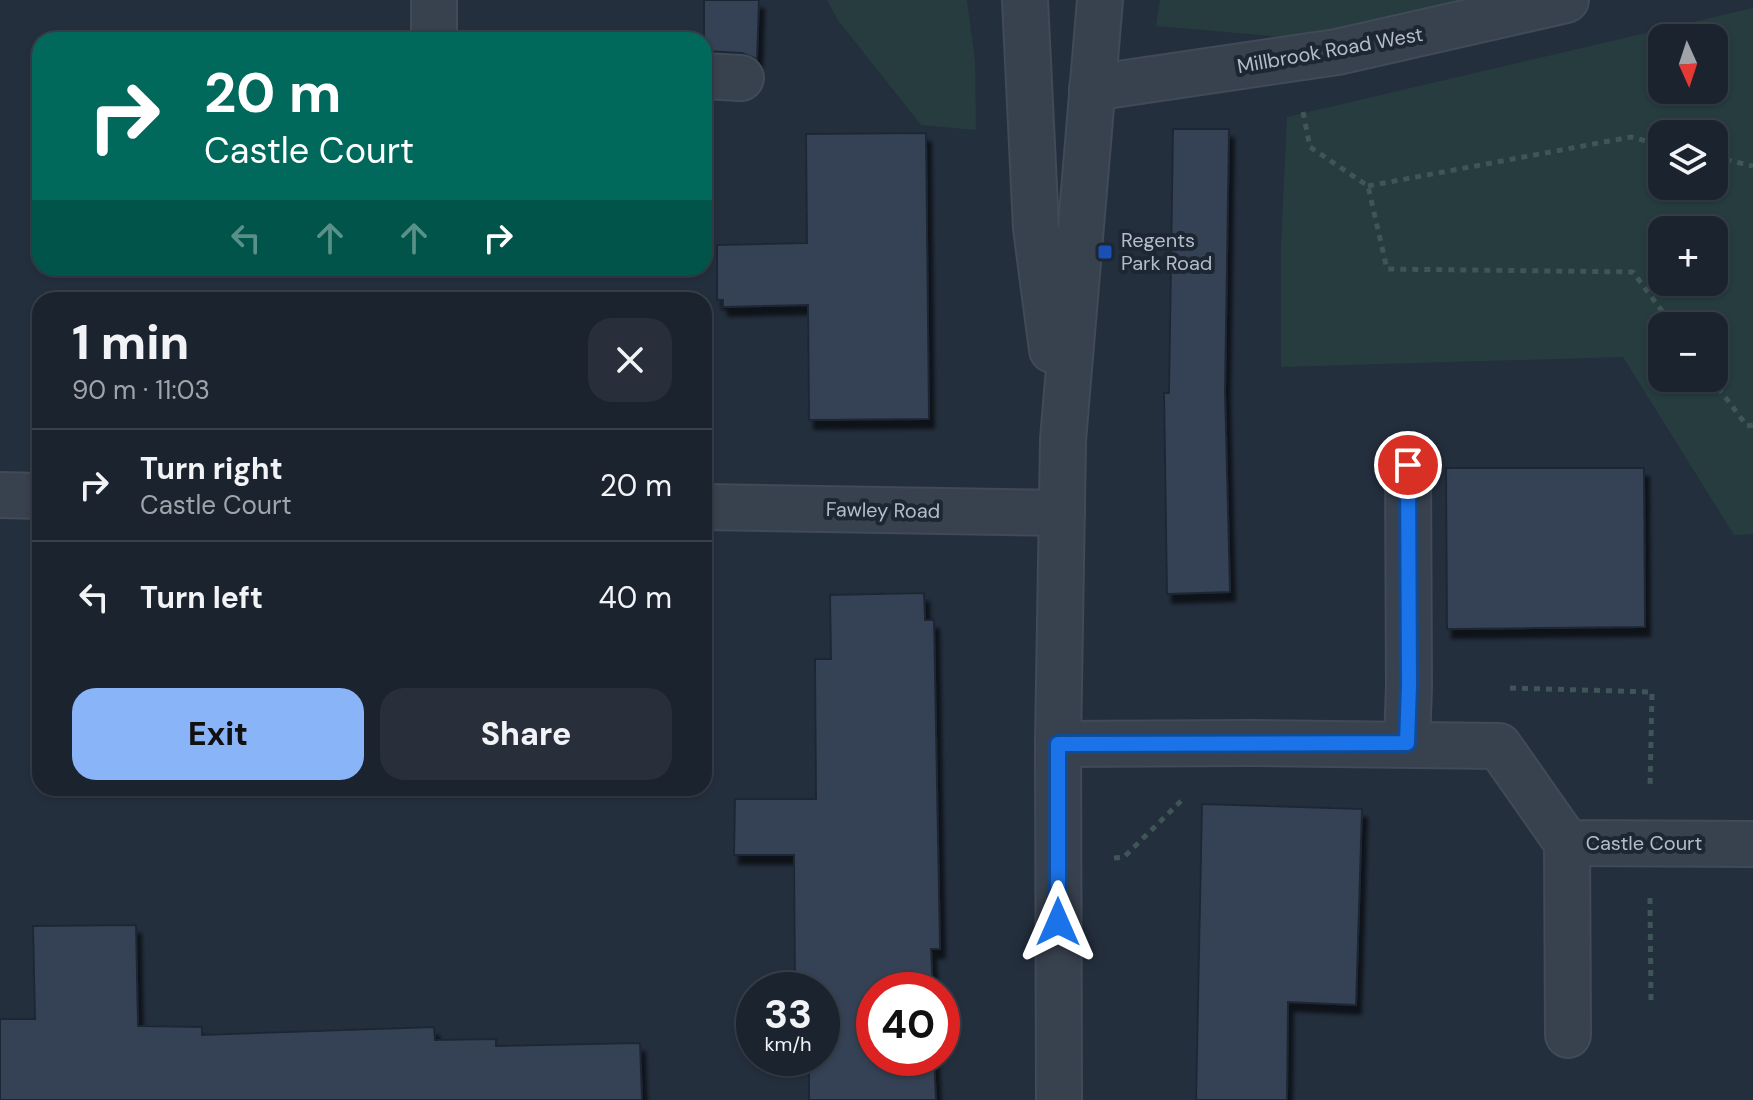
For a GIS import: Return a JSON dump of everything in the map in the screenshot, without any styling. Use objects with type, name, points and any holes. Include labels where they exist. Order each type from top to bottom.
[{"type":"street","points":[[434,0],[434,32]]},
{"type":"street","points":[[1025,0],[1036,228],[1063,440]]},
{"type":"street","points":[[1059,1100],[1058,744],[1063,440],[1100,0]]},
{"type":"street","name":"Millbrook Road West","points":[[1092,88],[1293,60],[1392,41],[1566,0]]},
{"type":"street","points":[[1407,743],[1408,465]]},
{"type":"street","points":[[0,495],[32,496]]},
{"type":"street","name":"Fawley Road","points":[[712,507],[1062,513]]},
{"type":"street","name":"Castle Court","points":[[1058,744],[1407,743],[1499,746],[1567,843],[1753,844]]},
{"type":"street","points":[[1567,843],[1568,1035]]},
{"type":"path","points":[[1293,60],[1310,147],[1368,186],[1387,269],[1633,272],[1663,312]]},
{"type":"path","points":[[1368,186],[1631,137],[1648,141]]},
{"type":"path","points":[[1728,160],[1753,166]]},
{"type":"path","points":[[1722,392],[1747,426],[1753,425]]},
{"type":"path","points":[[1500,688],[1652,692],[1649,843],[1651,1001]]},
{"type":"path","points":[[1058,863],[1124,857],[1187,795]]},
{"type":"green space","points":[[827,0],[967,0],[975,62],[976,130],[921,125],[838,20]]},
{"type":"green space","points":[[1160,0],[1474,0],[1305,39],[1156,26]]},
{"type":"green space","points":[[1753,8],[1753,534],[1734,535],[1623,357],[1281,367],[1281,246],[1287,117],[1648,33],[1648,104],[1728,104],[1728,24],[1685,24]]},
{"type":"building","points":[[704,0],[759,0],[757,59],[742,53],[712,51],[712,32],[704,32]]},
{"type":"building","points":[[1173,129],[1229,129],[1225,391],[1230,592],[1167,594],[1164,393],[1169,393]]},
{"type":"building","points":[[926,133],[929,419],[809,420],[808,305],[723,307],[723,300],[717,300],[717,245],[807,243],[806,134]]},
{"type":"building","points":[[1446,468],[1644,468],[1645,627],[1447,629]]},
{"type":"building","points":[[924,593],[925,620],[934,620],[940,949],[931,949],[932,972],[856,972],[856,1076],[935,1076],[936,1100],[809,1100],[809,1076],[840,1076],[840,972],[795,972],[794,855],[734,855],[735,799],[816,799],[815,659],[831,659],[830,595]]},
{"type":"building","points":[[1202,804],[1362,809],[1356,1005],[1288,1002],[1287,1100],[1196,1100]]},
{"type":"building","points":[[136,925],[138,1026],[202,1027],[202,1035],[434,1027],[435,1040],[496,1039],[496,1046],[640,1043],[642,1100],[0,1100],[0,1019],[35,1019],[33,926]]},
{"type":"place","name":"Regents Park Road","points":[[1105,252]]},
{"type":"route","points":[[1058,922],[1058,744],[1407,743],[1408,465]]}]
